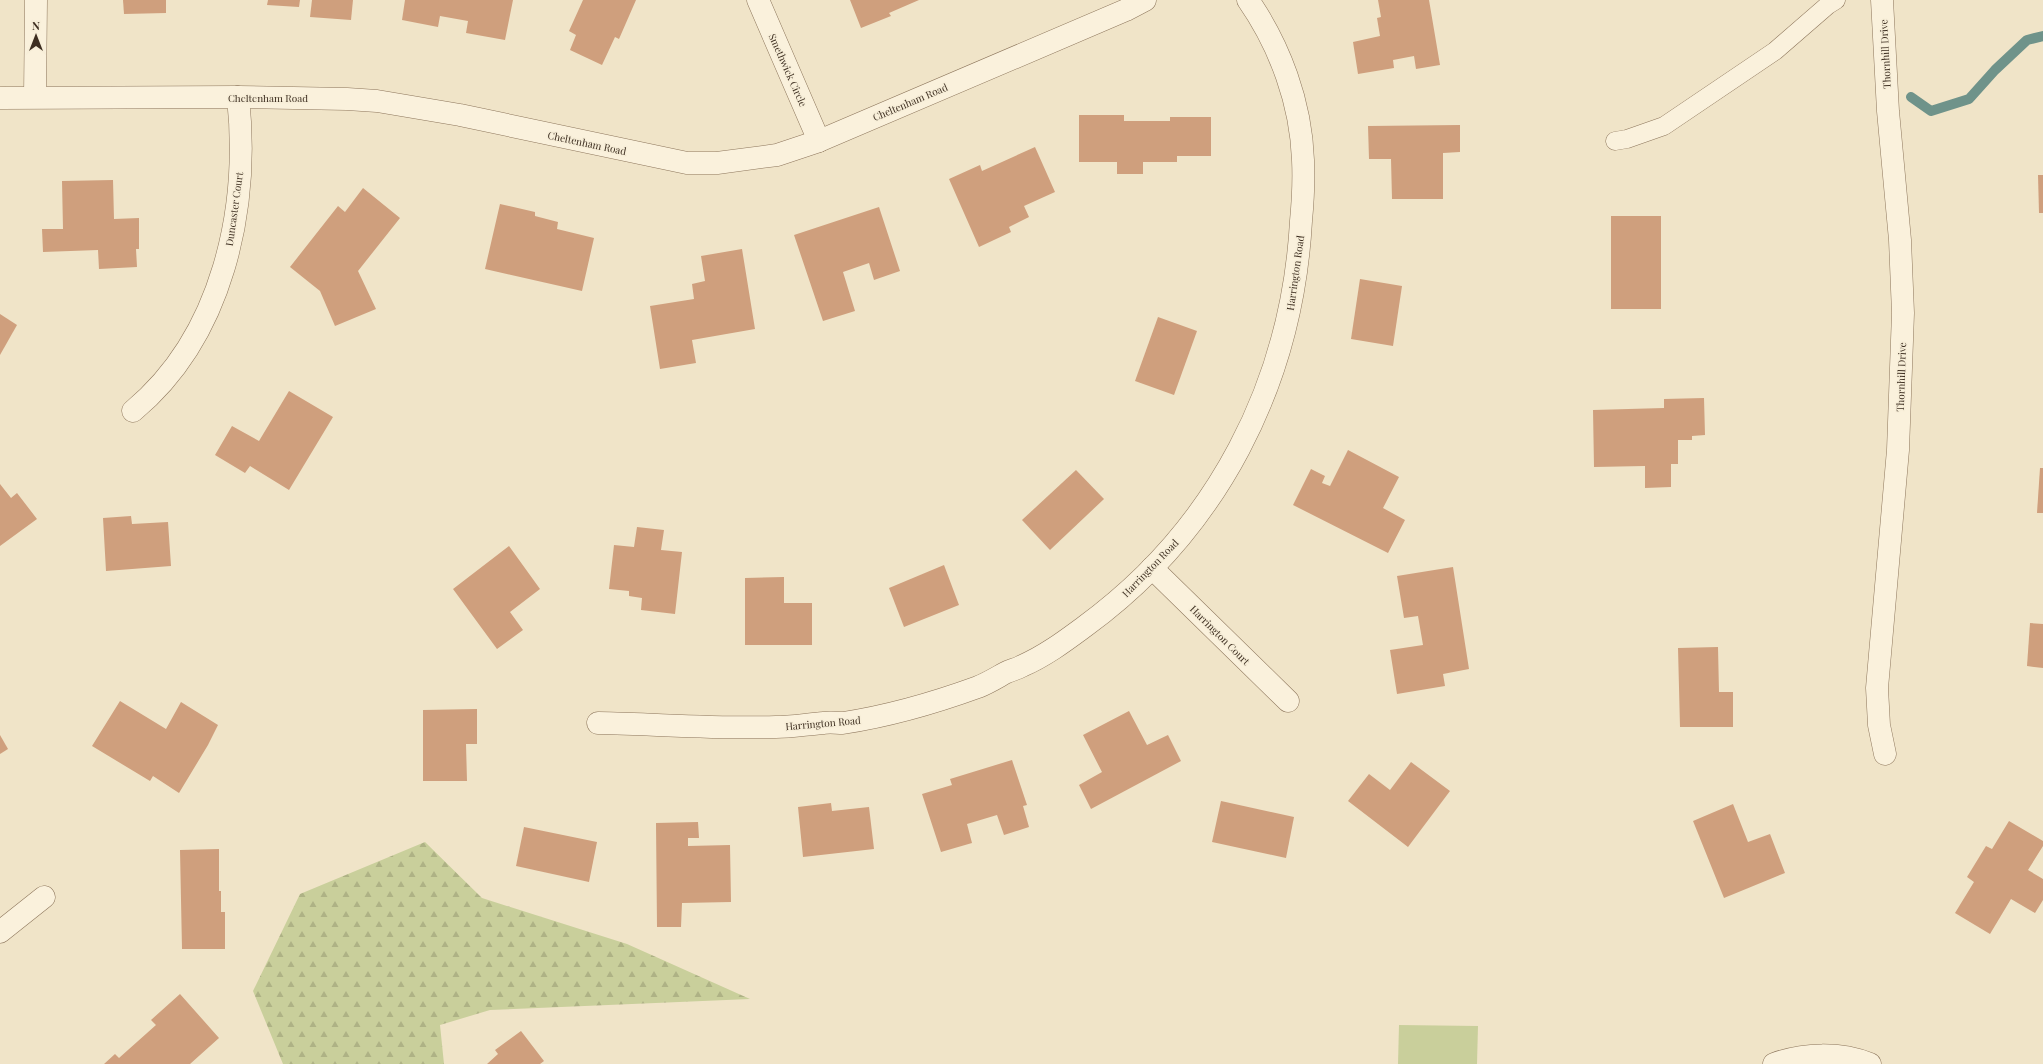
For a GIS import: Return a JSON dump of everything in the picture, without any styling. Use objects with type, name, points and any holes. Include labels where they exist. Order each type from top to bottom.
[{"type":"street","points":[[35,97],[36,0]]},
{"type":"street","name":"Smethwick Circle","points":[[758,0],[819,141]]},
{"type":"street","name":"Cheltenham Road","points":[[0,98],[347,98],[377,101],[460,115],[687,163],[717,163],[777,155],[819,141],[1126,10],[1145,0]]},
{"type":"street","name":"Harrington Road","points":[[598,723],[780,727],[839,723],[912,709],[982,685],[1048,652],[1097,619],[1131,590],[1152,568],[1182,534],[1209,498],[1233,462],[1247,435],[1271,379],[1284,335],[1294,292],[1303,204],[1302,143],[1297,114],[1279,55],[1265,26],[1248,0]]},
{"type":"street","name":"Thornhill Drive","points":[[1882,0],[1888,111],[1900,240],[1903,313],[1898,450],[1877,688],[1879,725],[1885,754]]},
{"type":"street","name":"Duncaster Court","points":[[133,411],[145,401],[166,377],[193,341],[208,312],[219,282],[232,239],[239,193],[241,161],[238,97]]},
{"type":"street","name":"Harrington Court","points":[[1152,568],[1288,701]]},
{"type":"street","points":[[0,932],[44,897]]},
{"type":"street","points":[[1774,1064],[1790,1058],[1822,1055],[1857,1059],[1870,1064]]},
{"type":"lane","points":[[1615,141],[1627,139],[1664,126],[1775,52],[1828,5],[1836,0]]},
{"type":"green space","points":[[425,842],[482,898],[627,944],[750,999],[490,1010],[440,1025],[444,1064],[283,1064],[253,991],[300,894]]},
{"type":"green space","points":[[1399,1025],[1478,1026],[1477,1064],[1398,1064]]},
{"type":"building","points":[[123,0],[166,0],[166,13],[124,14]]},
{"type":"building","points":[[268,0],[300,0],[299,7],[267,5]]},
{"type":"building","points":[[312,0],[353,0],[351,20],[310,17]]},
{"type":"building","points":[[405,0],[513,0],[505,40],[466,33],[468,21],[440,16],[438,27],[402,20]]},
{"type":"building","points":[[583,0],[636,0],[619,39],[615,37],[602,65],[570,50],[576,35],[569,31]]},
{"type":"building","points":[[850,0],[919,0],[889,13],[891,16],[861,28]]},
{"type":"building","points":[[1378,0],[1429,0],[1440,65],[1416,69],[1414,56],[1393,60],[1394,68],[1358,74],[1353,42],[1380,36],[1377,18],[1381,17]]},
{"type":"building","points":[[1079,115],[1124,115],[1124,121],[1170,121],[1170,117],[1211,117],[1211,156],[1177,156],[1177,162],[1143,162],[1143,174],[1117,174],[1117,162],[1079,162]]},
{"type":"building","points":[[1460,125],[1460,152],[1443,153],[1443,199],[1392,199],[1391,159],[1369,159],[1368,126]]},
{"type":"building","points":[[1035,147],[1055,192],[1024,206],[1029,217],[1009,227],[1011,232],[979,247],[949,179],[980,165],[982,171]]},
{"type":"building","points":[[2038,175],[2043,175],[2043,213],[2039,213]]},
{"type":"building","points":[[113,180],[114,219],[139,218],[139,249],[136,249],[137,267],[99,269],[98,250],[43,252],[42,229],[63,229],[62,181]]},
{"type":"building","points":[[363,188],[400,218],[358,271],[376,309],[335,326],[320,291],[290,267],[338,206],[345,212]]},
{"type":"building","points":[[500,204],[535,212],[535,216],[558,222],[557,229],[594,238],[582,291],[485,269]]},
{"type":"building","points":[[879,207],[900,271],[874,280],[869,263],[843,272],[855,311],[823,321],[794,235]]},
{"type":"building","points":[[1611,216],[1661,216],[1661,309],[1611,309]]},
{"type":"building","points":[[742,249],[755,329],[692,340],[696,363],[660,369],[650,306],[694,299],[692,284],[705,281],[701,256]]},
{"type":"building","points":[[1360,279],[1402,286],[1393,346],[1351,339]]},
{"type":"building","points":[[0,314],[17,325],[0,355]]},
{"type":"building","points":[[1158,317],[1197,331],[1174,395],[1135,381]]},
{"type":"building","points":[[289,391],[333,417],[289,490],[250,466],[245,473],[215,455],[232,426],[259,441]]},
{"type":"building","points":[[1704,398],[1705,435],[1692,436],[1692,440],[1678,440],[1678,464],[1671,464],[1671,487],[1645,488],[1645,466],[1594,467],[1593,410],[1664,408],[1664,399]]},
{"type":"building","points":[[1348,450],[1399,477],[1383,508],[1405,520],[1388,553],[1293,505],[1311,469],[1325,476],[1322,483],[1330,486]]},
{"type":"building","points":[[2040,468],[2043,468],[2043,513],[2037,513]]},
{"type":"building","points":[[1076,470],[1104,499],[1050,550],[1022,520]]},
{"type":"building","points":[[0,484],[11,498],[17,493],[37,519],[0,546]]},
{"type":"building","points":[[131,516],[132,524],[168,522],[171,566],[106,571],[103,518]]},
{"type":"building","points":[[637,527],[664,530],[661,550],[682,552],[675,614],[641,610],[642,598],[629,596],[629,591],[609,589],[614,545],[634,547]]},
{"type":"building","points":[[509,546],[540,589],[510,612],[523,630],[497,649],[453,589]]},
{"type":"building","points":[[944,565],[959,605],[904,627],[889,588]]},
{"type":"building","points":[[1453,567],[1469,669],[1443,674],[1445,686],[1397,694],[1390,650],[1423,645],[1418,616],[1404,618],[1397,576]]},
{"type":"building","points":[[784,577],[784,603],[812,603],[812,645],[745,645],[745,578]]},
{"type":"building","points":[[2030,623],[2043,624],[2043,668],[2027,666]]},
{"type":"building","points":[[1718,647],[1719,692],[1733,692],[1733,727],[1680,727],[1678,648]]},
{"type":"building","points":[[120,701],[166,729],[181,702],[218,725],[208,745],[179,793],[153,776],[150,781],[92,746]]},
{"type":"building","points":[[477,709],[477,744],[466,744],[467,781],[423,781],[423,710]]},
{"type":"building","points":[[1129,711],[1147,745],[1168,735],[1181,761],[1091,809],[1079,785],[1102,772],[1083,735]]},
{"type":"building","points":[[0,735],[8,749],[0,754]]},
{"type":"building","points":[[1012,760],[1027,805],[1023,806],[1029,827],[1004,835],[997,815],[967,824],[972,843],[941,852],[922,794],[952,785],[950,779]]},
{"type":"building","points":[[1411,762],[1450,791],[1408,847],[1348,801],[1369,774],[1390,790]]},
{"type":"building","points":[[1221,801],[1294,817],[1286,858],[1212,842]]},
{"type":"building","points":[[831,803],[832,811],[869,807],[874,849],[803,857],[798,807]]},
{"type":"building","points":[[1733,804],[1748,842],[1770,834],[1785,873],[1724,898],[1693,821]]},
{"type":"building","points":[[2009,821],[2043,841],[2043,846],[2028,870],[2043,879],[2043,900],[2035,913],[2011,899],[1990,934],[1955,913],[1974,882],[1967,877],[1986,846],[1992,849]]},
{"type":"building","points":[[698,822],[699,838],[688,838],[688,846],[730,845],[731,902],[682,903],[681,927],[657,927],[656,823]]},
{"type":"building","points":[[524,827],[597,842],[589,882],[516,866]]},
{"type":"building","points":[[219,849],[219,891],[221,891],[221,912],[225,912],[225,949],[182,949],[180,850]]},
{"type":"building","points":[[180,994],[219,1038],[190,1064],[104,1064],[115,1054],[119,1058],[156,1025],[151,1020]]},
{"type":"building","points":[[521,1031],[544,1061],[540,1064],[487,1064],[498,1054],[495,1050]]},
{"type":"waterway","points":[[1911,97],[1931,111],[1969,99],[1995,70],[2027,40],[2043,36]]}]
